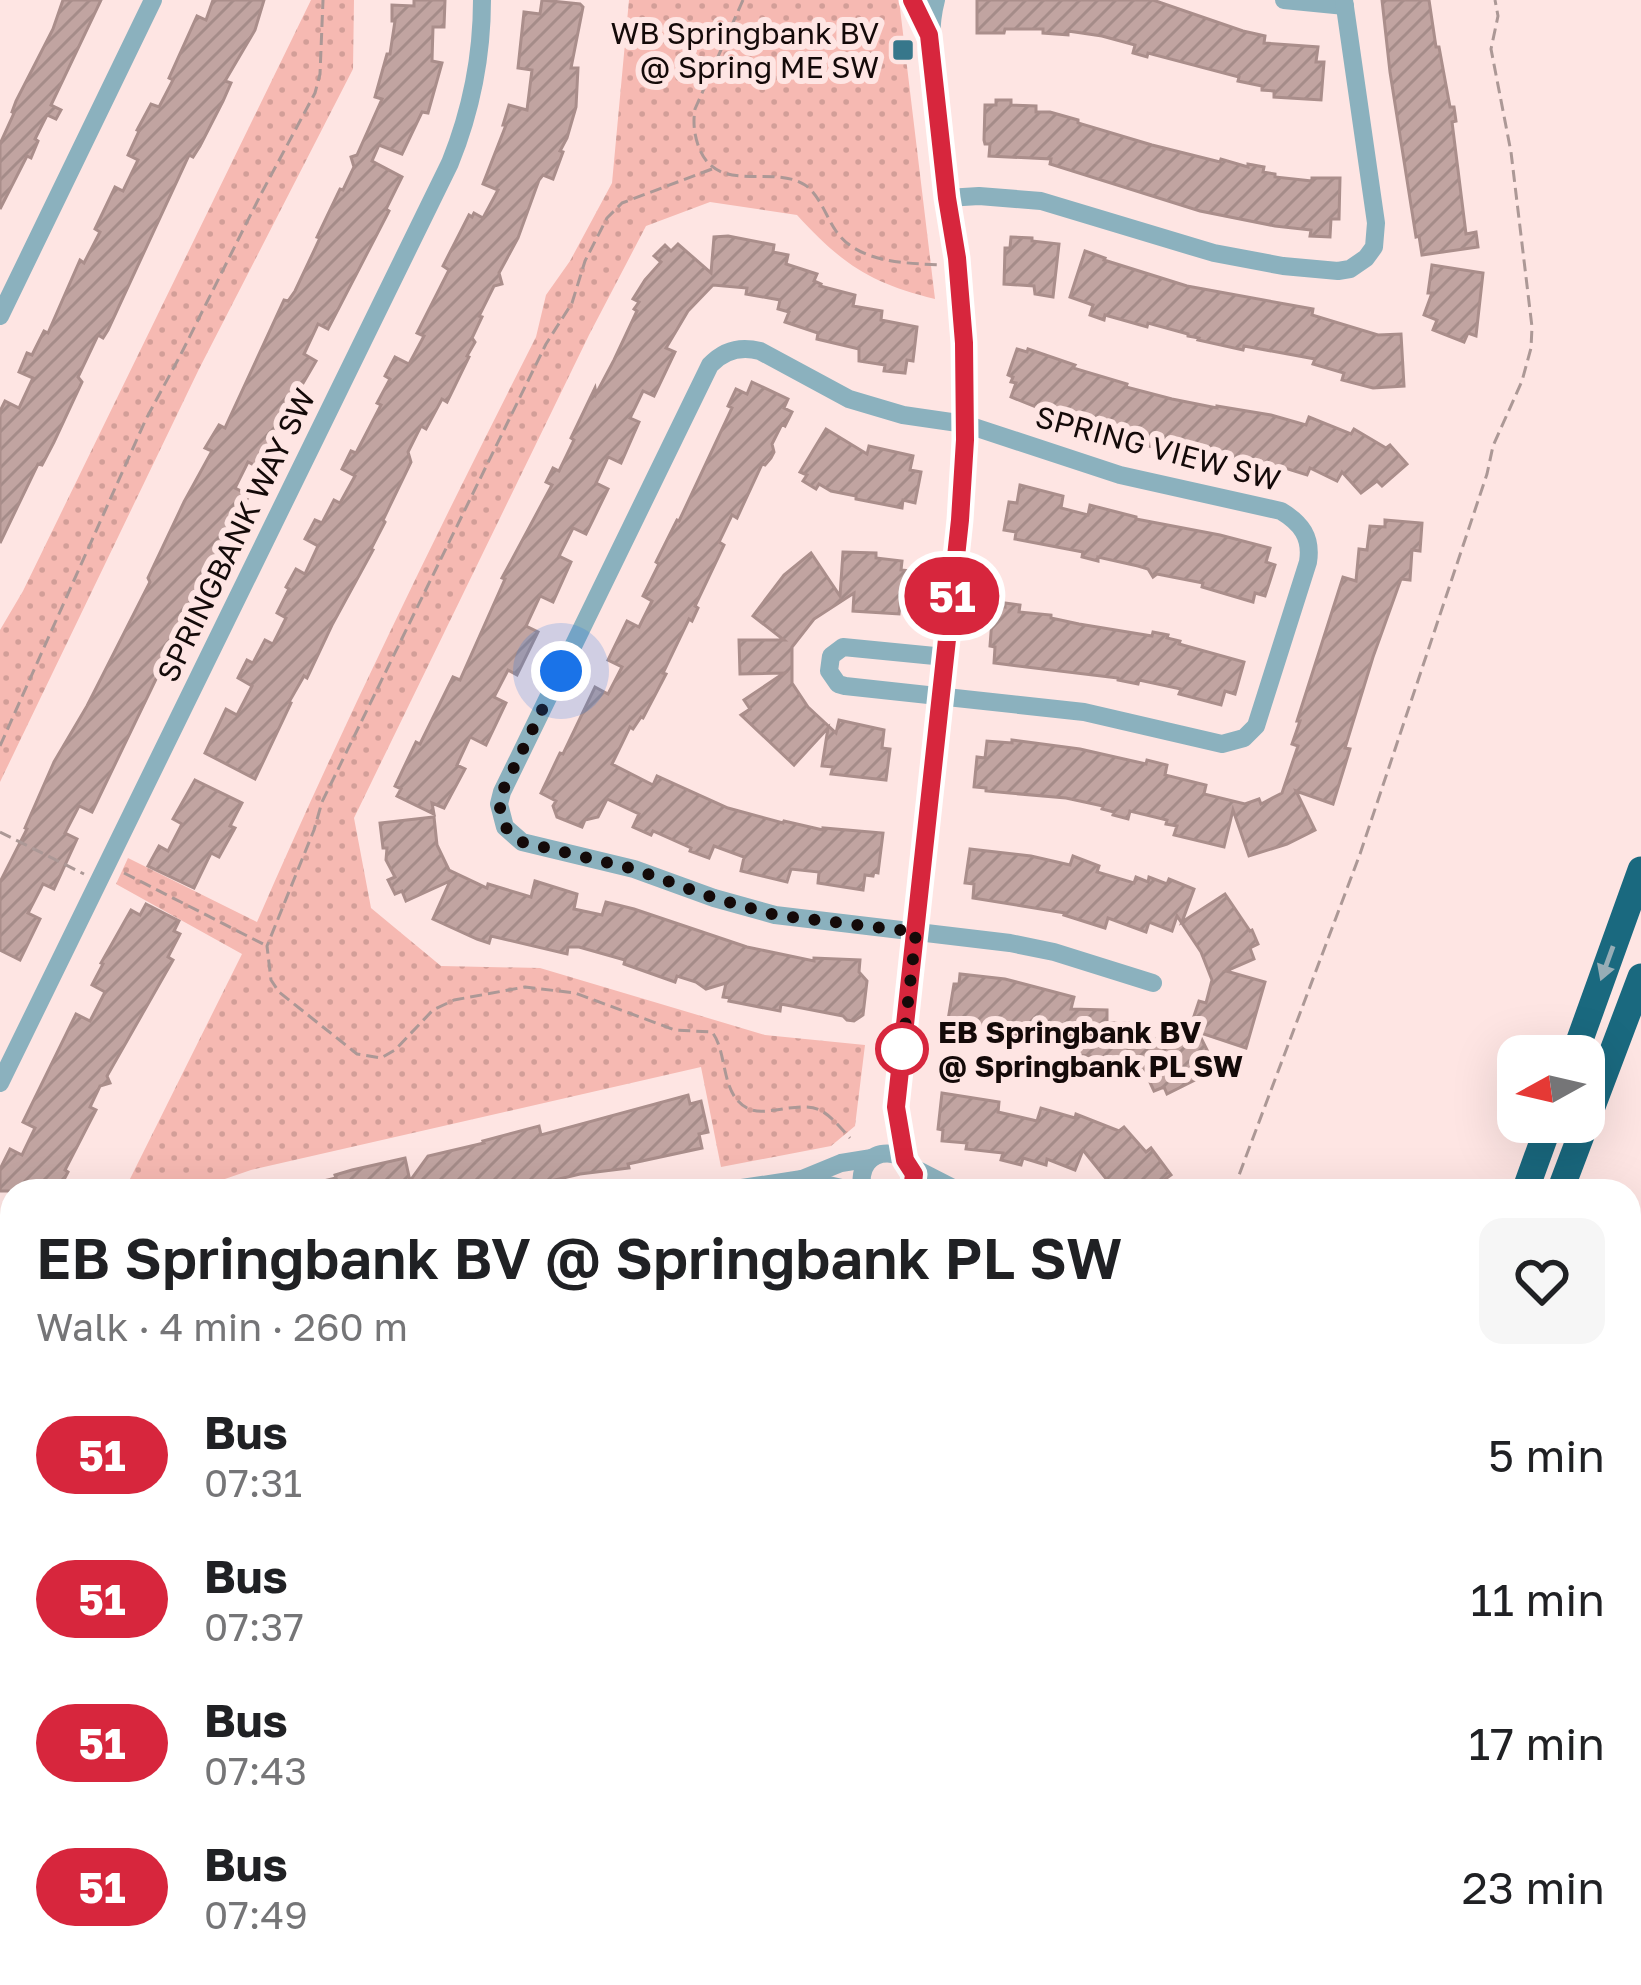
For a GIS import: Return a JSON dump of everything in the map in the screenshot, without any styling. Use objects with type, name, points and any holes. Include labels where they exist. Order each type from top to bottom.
[{"type":"highway","points":[[1582,1035],[1641,870]]},
{"type":"highway","points":[[1565,1179],[1641,977]]},
{"type":"highway","points":[[1529,1179],[1542,1143]]},
{"type":"street","points":[[0,316],[153,0]]},
{"type":"street","name":"SPRINGBANK WAY SW","points":[[0,1083],[450,163],[475,79],[482,0]]},
{"type":"street","points":[[912,0],[929,35]]},
{"type":"street","points":[[860,1179],[896,1107],[960,520],[964,343],[929,35],[936,0]]},
{"type":"street","points":[[947,198],[1041,201],[1214,254],[1283,266],[1350,269],[1373,248],[1376,223],[1345,3],[1284,0]]},
{"type":"street","points":[[965,424],[903,415],[849,399],[750,348],[716,359],[502,792],[499,804],[505,827],[522,842],[634,869],[775,915],[1010,943],[1153,983]]},
{"type":"street","name":"SPRING VIEW SW","points":[[940,696],[1084,712],[1206,742],[1233,743],[1256,726],[1310,551],[1299,523],[1281,511],[1120,475],[965,424]]},
{"type":"street","points":[[940,696],[845,686],[832,678],[828,664],[836,650],[851,646],[945,657]]},
{"type":"street","points":[[896,1107],[913,1179]]},
{"type":"street","points":[[802,1179],[841,1163],[893,1154],[934,1179]]},
{"type":"path","points":[[0,746],[146,419],[315,93],[323,0]]},
{"type":"path","points":[[743,0],[695,109],[697,141],[712,169],[796,181],[808,187],[837,233],[887,261],[957,266]]},
{"type":"path","points":[[1238,1179],[1360,854],[1493,446],[1531,348],[1521,228],[1491,49],[1498,16],[1495,0]]},
{"type":"path","points":[[712,169],[622,203],[608,218],[585,262],[572,303],[546,344],[322,802],[266,946],[271,980],[278,992],[357,1054],[381,1058],[395,1050],[433,1010],[454,1000],[526,987],[575,992],[675,1030],[712,1032],[734,1096],[746,1108],[763,1112],[815,1106],[850,1138]]},
{"type":"path","points":[[0,832],[86,875]]},
{"type":"path","points":[[119,871],[266,946]]},
{"type":"shaded area","points":[[311,0],[354,0],[353,69],[199,369],[0,782],[0,630]]},
{"type":"shaded area","points":[[629,0],[899,0],[935,299],[858,269],[797,215],[710,202],[646,226],[354,818],[371,908],[441,966],[540,968],[765,1035],[865,1045],[855,1126],[831,1146],[721,1167],[701,1067],[225,1179],[130,1179],[242,954],[116,884],[128,858],[257,922],[392,628],[536,337],[546,295],[612,183]]},
{"type":"building","points":[[63,0],[101,0],[51,105],[61,110],[56,119],[47,115],[31,158],[27,156],[0,209],[0,144]]},
{"type":"building","points":[[213,0],[264,0],[255,30],[225,81],[231,83],[223,101],[200,146],[193,157],[189,155],[108,330],[103,338],[98,335],[54,442],[42,465],[38,464],[0,543],[0,411],[5,401],[19,408],[33,378],[19,372],[27,353],[32,355],[44,331],[48,333],[80,260],[84,263],[100,232],[95,229],[115,187],[123,191],[138,160],[128,155],[137,130],[151,104],[159,107],[197,16],[206,20]]},
{"type":"building","points":[[414,0],[445,0],[444,27],[433,27],[432,61],[442,63],[428,113],[422,112],[402,154],[379,145],[372,161],[402,177],[389,211],[328,329],[318,324],[304,354],[316,361],[260,468],[248,462],[235,488],[249,495],[92,812],[79,806],[65,833],[77,839],[54,889],[43,884],[28,913],[40,919],[20,960],[0,950],[0,882],[54,762],[150,582],[212,451],[205,448],[219,425],[225,428],[284,300],[295,291],[354,167],[351,157],[357,155],[382,99],[375,97],[390,54],[395,21],[392,5],[414,6]]},
{"type":"building","points":[[542,0],[583,7],[571,68],[578,68],[576,107],[563,152],[553,179],[543,175],[539,180],[518,238],[499,273],[502,284],[494,286],[479,316],[469,357],[447,402],[442,399],[426,429],[421,426],[408,452],[411,462],[373,550],[307,678],[289,702],[255,779],[205,753],[226,709],[237,715],[252,686],[238,678],[247,660],[253,663],[265,640],[273,644],[286,618],[277,613],[286,587],[296,569],[305,574],[318,546],[305,539],[315,520],[322,523],[355,476],[342,469],[351,451],[356,453],[381,405],[377,403],[390,379],[385,376],[395,357],[409,364],[424,336],[417,333],[449,270],[443,266],[469,215],[483,218],[498,190],[483,184],[509,105],[527,110],[532,70],[518,68],[524,12],[540,14]]},
{"type":"building","points":[[977,0],[1153,0],[1265,36],[1264,43],[1318,47],[1316,62],[1324,62],[1321,100],[1274,97],[1274,91],[1238,81],[1239,77],[1133,53],[1135,45],[1102,36],[1043,33],[1043,29],[977,33]]},
{"type":"building","points":[[1382,0],[1429,0],[1450,107],[1454,107],[1466,234],[1476,232],[1478,247],[1422,255]]},
{"type":"building","points":[[996,100],[1036,106],[1036,112],[1050,112],[1220,162],[1264,167],[1263,172],[1275,177],[1340,178],[1339,219],[1331,219],[1330,237],[1310,236],[1311,230],[1200,211],[1050,164],[1051,159],[989,156],[990,144],[984,140],[985,105],[996,105]]},
{"type":"building","points":[[714,237],[774,245],[773,252],[788,255],[786,264],[817,274],[814,281],[820,286],[855,295],[853,306],[882,311],[881,320],[917,327],[913,361],[907,360],[905,373],[884,371],[885,365],[859,361],[859,349],[817,339],[818,333],[785,322],[789,312],[778,309],[780,300],[746,294],[747,288],[713,285],[688,311],[666,348],[675,352],[654,396],[643,391],[630,418],[639,422],[621,463],[608,457],[596,483],[608,489],[586,534],[573,528],[559,556],[571,562],[553,602],[540,596],[526,626],[538,632],[517,675],[508,670],[494,697],[506,703],[486,745],[470,737],[457,765],[465,769],[444,808],[432,803],[434,814],[397,796],[401,789],[395,786],[416,742],[420,744],[453,677],[460,680],[502,578],[552,485],[546,482],[553,468],[559,471],[595,388],[596,394],[614,360],[637,311],[639,302],[633,299],[661,262],[654,256],[665,245],[671,251],[678,244],[711,273]]},
{"type":"building","points":[[1011,237],[1059,244],[1053,297],[1035,294],[1034,286],[1004,284],[1005,248],[1010,248]]},
{"type":"building","points":[[1085,251],[1187,286],[1313,309],[1312,315],[1378,335],[1401,334],[1404,386],[1373,388],[1342,380],[1344,373],[1313,364],[1315,359],[1244,346],[1243,350],[1148,323],[1147,327],[1090,315],[1093,305],[1070,297]]},
{"type":"building","points":[[1432,265],[1483,273],[1476,336],[1468,333],[1464,342],[1433,330],[1437,320],[1424,315],[1432,293],[1428,293]]},
{"type":"building","points":[[1017,349],[1172,399],[1306,425],[1309,417],[1351,434],[1354,429],[1386,448],[1390,445],[1407,464],[1382,486],[1377,481],[1361,493],[1342,472],[1337,481],[1310,468],[1307,475],[1285,468],[1283,472],[1247,461],[1181,450],[1180,454],[1137,443],[1011,397],[1016,383],[1008,375]]},
{"type":"building","points":[[752,382],[788,399],[784,408],[792,412],[772,444],[771,458],[762,464],[737,518],[732,515],[719,542],[724,545],[666,674],[643,718],[630,727],[612,764],[653,785],[657,776],[728,808],[783,823],[883,833],[878,873],[865,875],[863,890],[818,883],[819,872],[791,869],[787,882],[741,871],[744,857],[714,846],[709,858],[653,831],[651,835],[633,827],[639,814],[607,799],[598,817],[585,820],[582,827],[557,817],[556,801],[541,793],[595,687],[608,694],[622,667],[608,660],[627,621],[639,627],[652,601],[643,596],[656,562],[732,408],[728,406],[736,389],[747,394]]},
{"type":"building","points":[[826,429],[867,454],[869,446],[913,456],[910,470],[921,472],[915,503],[903,500],[902,508],[856,499],[803,481],[807,475],[800,472]]},
{"type":"building","points":[[1020,485],[1063,496],[1061,508],[1088,515],[1090,505],[1270,548],[1266,562],[1275,565],[1265,596],[1255,593],[1253,602],[1202,587],[1203,583],[1153,577],[1138,566],[1098,557],[1098,561],[1082,557],[1083,552],[1015,539],[1016,532],[1004,530],[1009,502],[1017,503]]},
{"type":"building","points":[[1385,520],[1422,523],[1420,551],[1412,550],[1410,580],[1401,579],[1373,657],[1333,804],[1296,791],[1315,830],[1249,856],[1233,810],[1224,847],[1174,835],[1177,826],[1166,824],[1167,820],[1130,811],[1128,819],[1103,806],[1066,798],[974,787],[977,757],[985,758],[987,741],[1012,740],[1167,765],[1165,775],[1206,785],[1204,794],[1245,804],[1259,799],[1261,804],[1282,793],[1298,746],[1292,744],[1297,721],[1343,577],[1356,581],[1359,549],[1367,550],[1370,526],[1385,527]]},
{"type":"building","points":[[843,552],[876,553],[876,558],[902,561],[901,570],[913,571],[910,596],[901,595],[899,614],[853,611],[854,593],[814,619],[792,647],[792,683],[808,707],[836,733],[839,720],[884,730],[882,748],[890,749],[886,780],[831,774],[833,767],[822,766],[828,728],[794,765],[741,715],[750,709],[744,700],[784,673],[740,674],[739,640],[784,640],[753,616],[784,575],[811,553],[840,596]]},
{"type":"building","points":[[1005,603],[1020,605],[1019,612],[1079,624],[1168,635],[1179,644],[1244,662],[1235,694],[1225,691],[1221,705],[1179,694],[1181,689],[1139,680],[1138,684],[994,663],[995,647],[990,646],[993,606],[1005,607]]},
{"type":"building","points":[[195,780],[242,803],[219,857],[211,853],[194,888],[148,866],[159,846],[168,851],[182,824],[173,819]]},
{"type":"building","points":[[434,817],[437,845],[449,870],[487,888],[488,884],[531,897],[535,881],[577,894],[574,909],[602,915],[606,902],[747,947],[814,961],[860,960],[859,972],[867,981],[863,1015],[854,1021],[781,1004],[780,1011],[729,1001],[723,997],[726,983],[706,989],[677,976],[675,982],[579,947],[568,947],[567,954],[491,936],[489,943],[433,919],[450,881],[406,901],[402,891],[395,894],[388,880],[395,877],[386,860],[380,823]]},
{"type":"building","points":[[970,849],[1070,865],[1073,856],[1099,866],[1097,872],[1134,883],[1136,877],[1167,884],[1169,879],[1194,889],[1182,922],[1225,894],[1258,944],[1250,948],[1254,959],[1226,971],[1265,982],[1246,1048],[1198,1032],[1215,1066],[1167,1094],[1164,1087],[1154,1091],[1148,1078],[1109,1077],[1109,1063],[1090,1063],[1090,1056],[1078,1055],[1078,1051],[948,1020],[960,974],[1005,979],[1074,997],[1071,1009],[1107,1010],[1107,1023],[1131,1023],[1130,1050],[1192,1022],[1199,1001],[1206,1003],[1212,980],[1201,952],[1177,916],[1172,931],[1149,922],[1146,932],[1108,918],[1105,928],[1065,913],[973,898],[974,884],[965,883]]},
{"type":"building","points":[[146,904],[179,921],[174,931],[180,934],[168,957],[173,960],[107,1076],[110,1083],[100,1086],[90,1107],[96,1110],[64,1179],[0,1179],[10,1149],[22,1155],[35,1128],[23,1122],[76,1014],[90,1021],[105,992],[92,985],[101,963],[131,910],[140,915]]},
{"type":"building","points":[[942,1093],[999,1102],[998,1112],[1037,1121],[1041,1108],[1075,1118],[1076,1114],[1119,1131],[1124,1127],[1146,1152],[1151,1148],[1171,1175],[1166,1179],[1106,1179],[1083,1150],[1075,1170],[1047,1159],[1046,1165],[1023,1158],[1021,1165],[1001,1160],[1003,1153],[942,1141],[943,1130],[938,1129]]},
{"type":"building","points":[[688,1095],[690,1104],[701,1101],[708,1132],[699,1134],[702,1148],[628,1164],[629,1168],[559,1179],[411,1179],[428,1156],[539,1126],[541,1135]]},
{"type":"building","points":[[405,1158],[410,1179],[332,1179],[335,1175]]},
{"type":"bus line","name":"51","points":[[912,0],[929,35],[957,258],[966,393],[960,520],[896,1107],[905,1160],[914,1179]]},
{"type":"place","name":"WB Springbank BV @ Spring ME SW","points":[[903,50]]},
{"type":"place","name":"EB Springbank BV @ Springbank PL SW","points":[[902,1049]]},
{"type":"route","points":[[561,671],[502,792],[499,804],[505,827],[522,842],[634,869],[739,906],[805,920],[916,932],[901,1063],[902,1049]]}]
